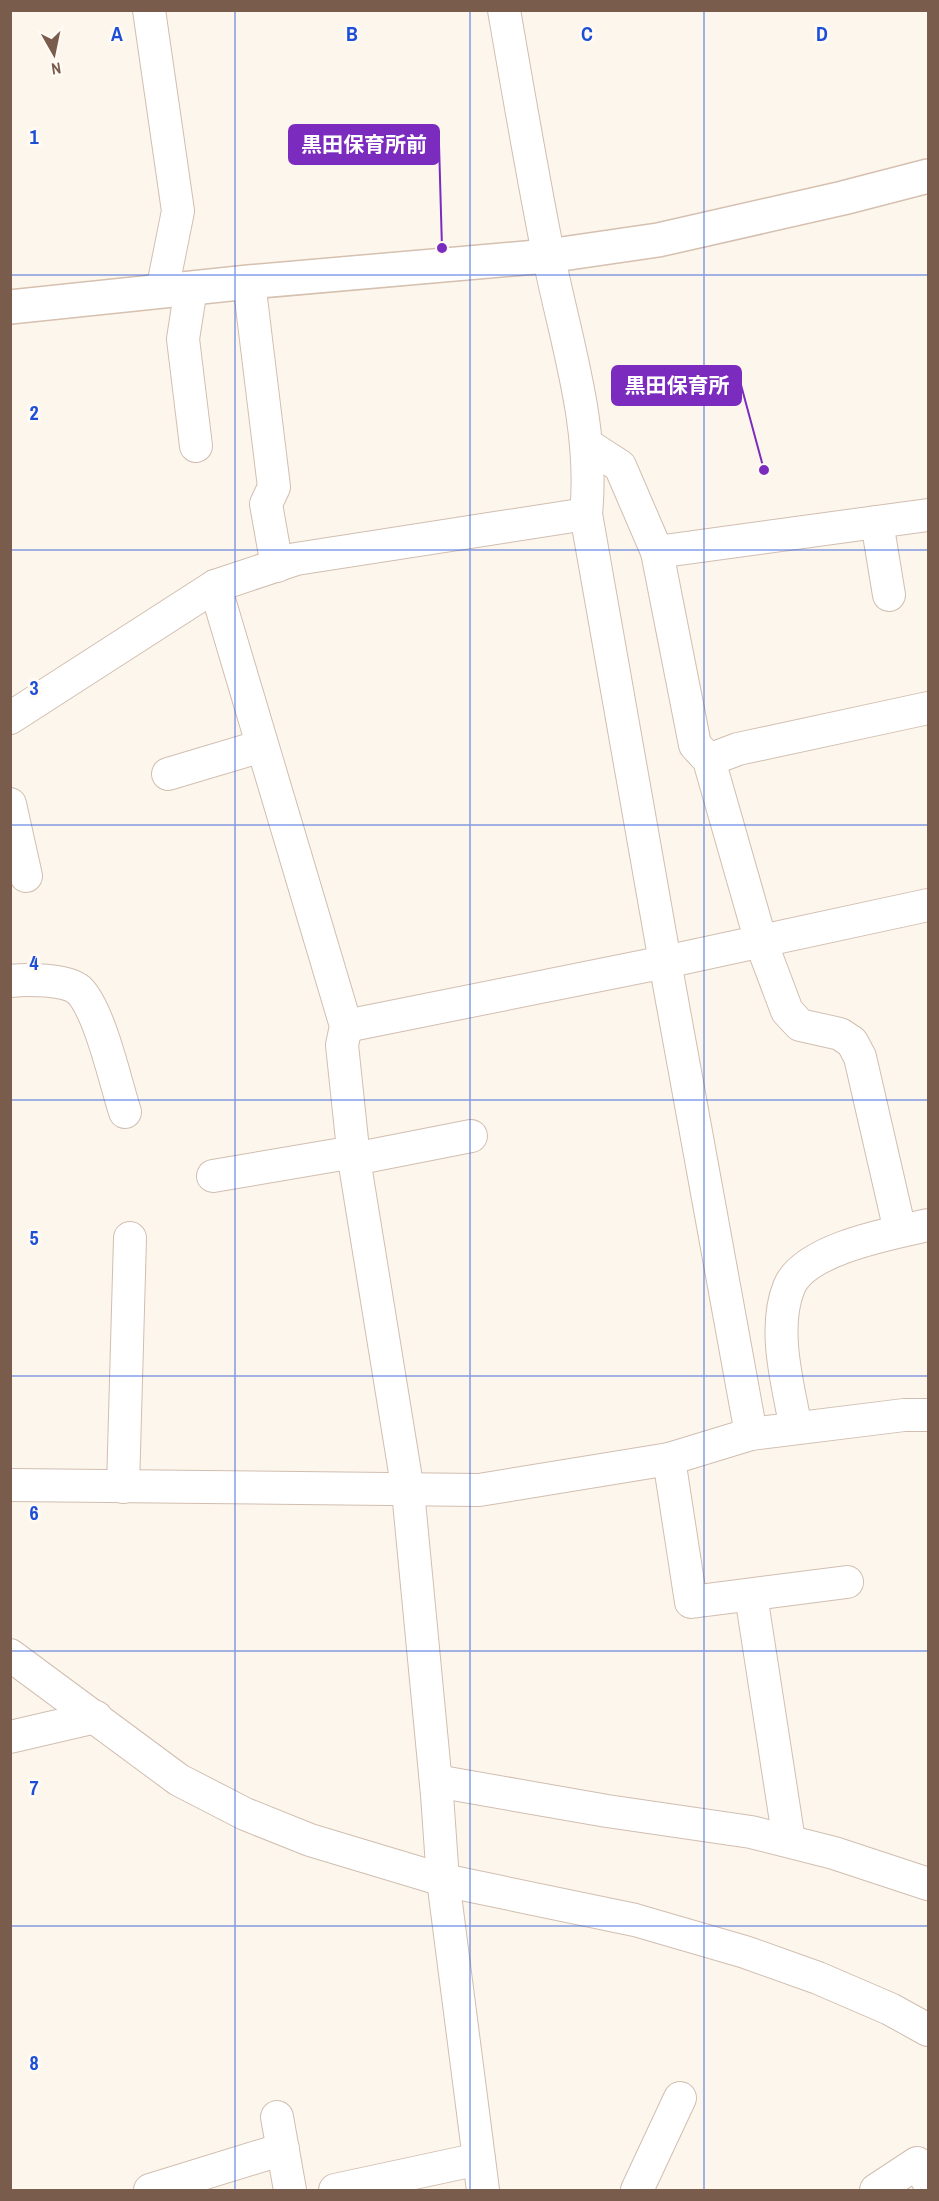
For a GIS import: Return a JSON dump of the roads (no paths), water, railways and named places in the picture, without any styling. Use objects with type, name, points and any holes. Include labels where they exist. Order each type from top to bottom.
[{"type":"street","points":[[149,10],[178,211],[177,290],[196,446]]},
{"type":"street","points":[[504,10],[548,256],[571,349],[586,444],[589,486],[586,514],[751,1434]]},
{"type":"street","points":[[10,307],[249,282],[548,256],[658,240],[843,198],[928,176]]},
{"type":"street","points":[[249,282],[274,487],[266,504],[277,566]]},
{"type":"street","points":[[586,444],[621,466],[657,552],[695,745],[709,760],[761,942],[787,1011],[800,1025],[840,1034],[852,1042],[860,1057],[914,1228],[848,1245],[804,1268],[789,1285],[782,1313],[783,1357],[796,1428]]},
{"type":"street","points":[[10,718],[215,586],[296,559],[586,514]]},
{"type":"street","points":[[657,552],[928,515]]},
{"type":"street","points":[[877,522],[889,595]]},
{"type":"street","points":[[215,586],[346,1026],[342,1045],[354,1155],[408,1491],[437,1788],[442,1871],[483,2190]]},
{"type":"street","points":[[709,760],[738,749],[928,708]]},
{"type":"street","points":[[168,774],[262,746]]},
{"type":"street","points":[[10,804],[26,876]]},
{"type":"street","points":[[346,1026],[665,963],[928,905]]},
{"type":"street","points":[[10,981],[54,981],[77,989],[94,1011],[125,1112]]},
{"type":"street","points":[[213,1176],[471,1136]]},
{"type":"street","points":[[123,1486],[130,1238]]},
{"type":"street","points":[[10,1485],[479,1490],[669,1459],[751,1434],[904,1415],[928,1415]]},
{"type":"street","points":[[669,1459],[691,1602],[847,1582]]},
{"type":"street","points":[[751,1595],[789,1842]]},
{"type":"street","points":[[10,1655],[179,1780],[245,1814],[310,1840],[635,1920],[745,1952],[818,1978],[890,2009],[928,2030]]},
{"type":"street","points":[[10,1737],[96,1718]]},
{"type":"street","points":[[437,1788],[751,1832],[834,1853],[928,1884]]},
{"type":"street","points":[[637,2190],[680,2098]]},
{"type":"street","points":[[277,2117],[290,2190]]},
{"type":"street","points":[[150,2190],[283,2149]]},
{"type":"street","points":[[335,2190],[479,2160]]},
{"type":"street","points":[[876,2190],[917,2163],[928,2181]]},
{"type":"place","name":"黒田保育所前","points":[[442,248]]},
{"type":"place","name":"黒田保育所","points":[[764,470]]}]
